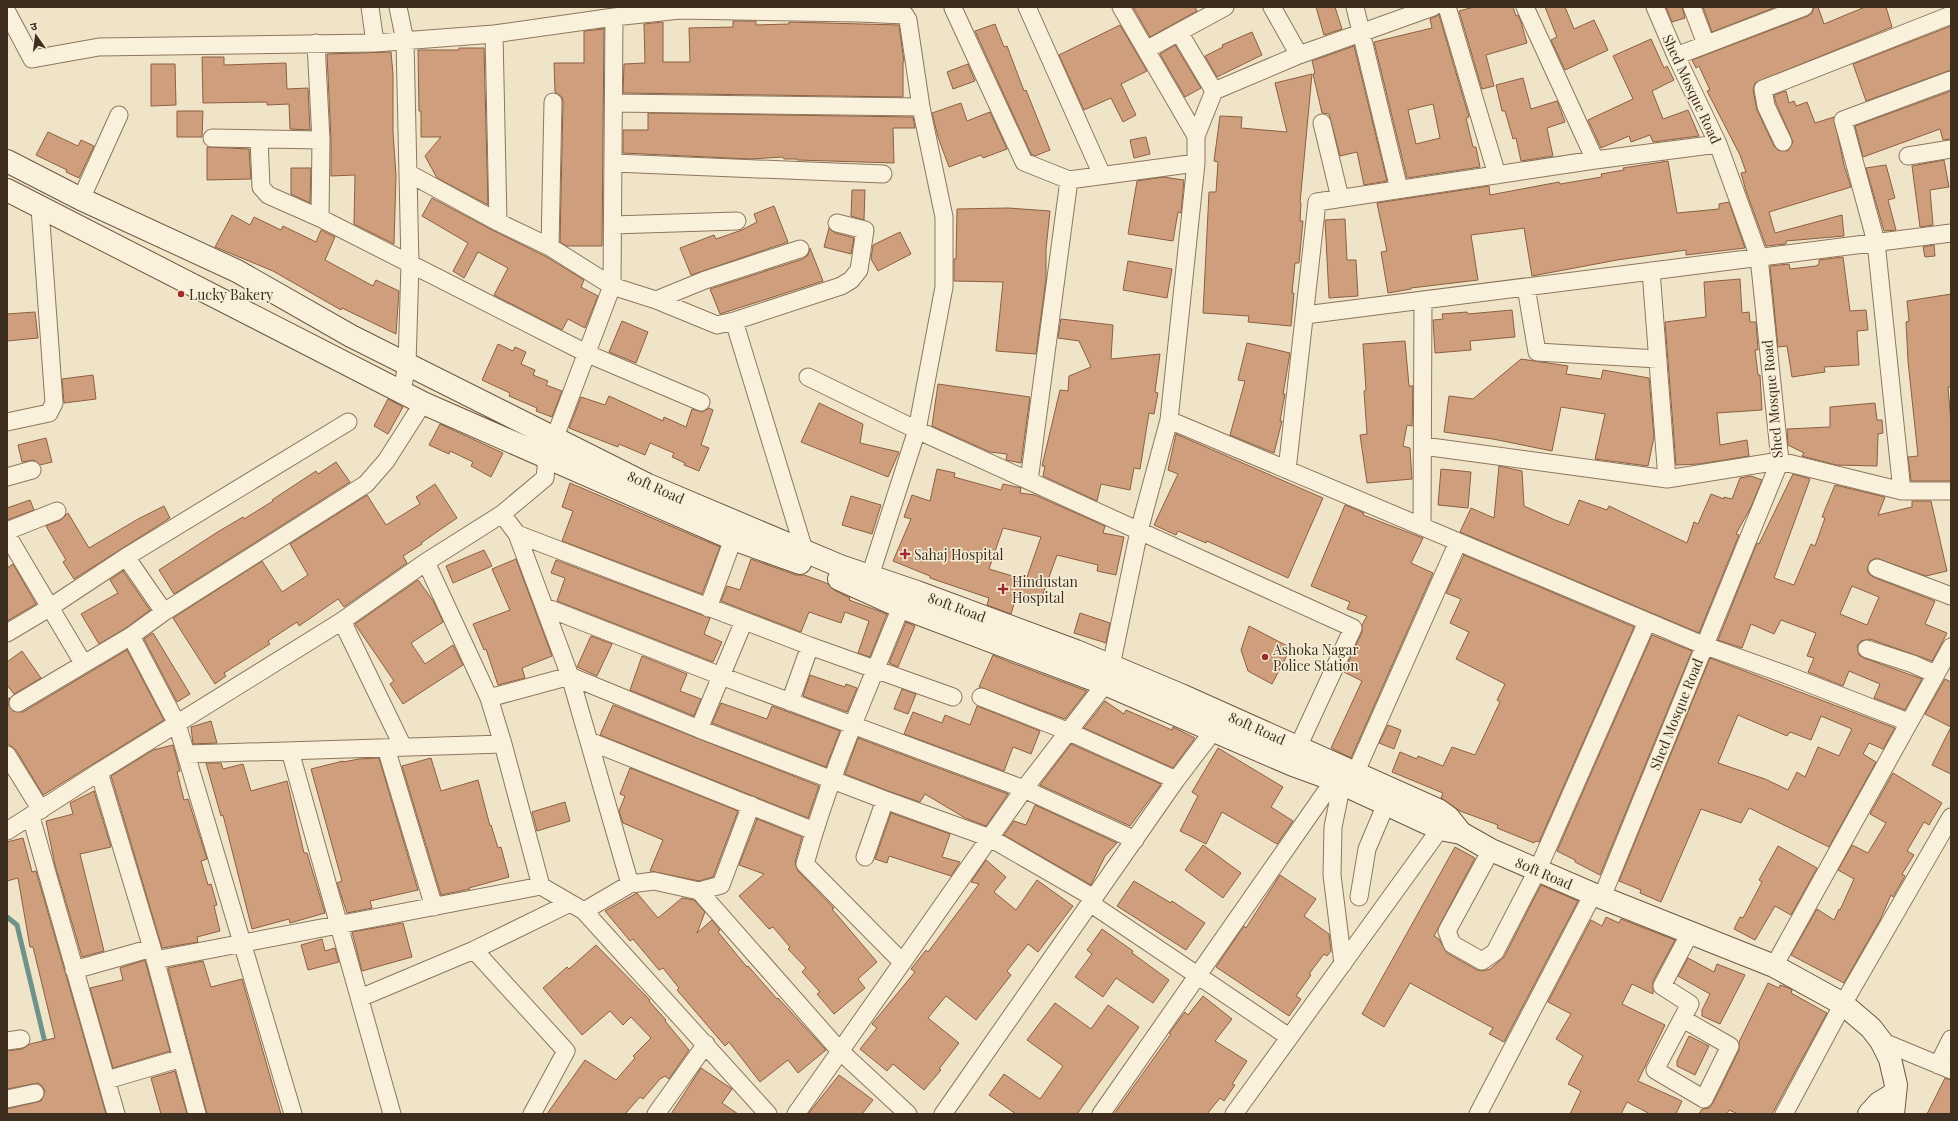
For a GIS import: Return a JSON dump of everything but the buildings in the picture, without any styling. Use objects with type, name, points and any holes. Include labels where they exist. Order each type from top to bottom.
[{"type":"main road","points":[[7,161],[237,271],[351,336],[407,364],[551,448],[733,539],[804,565],[901,607],[1108,675],[1214,730],[1293,765],[1345,781],[1386,804],[1451,831]]},
{"type":"main road","points":[[40,208],[50,182]]},
{"type":"main road","points":[[7,190],[423,403],[551,448]]},
{"type":"main road","name":"80ft Road","points":[[551,448],[648,485],[840,566],[1032,635],[1108,675],[1181,694],[1298,747],[1345,781],[1438,810],[1449,818],[1451,831],[1491,850],[1598,896],[1774,966],[1843,1004],[1862,1018],[1881,1041],[1890,1060],[1896,1085],[1894,1104]]},
{"type":"main road","points":[[1869,1114],[1879,1103],[1894,1104]]},
{"type":"street","points":[[370,7],[375,43]]},
{"type":"street","points":[[398,7],[405,41],[410,264],[407,364],[402,392]]},
{"type":"street","points":[[1027,7],[1102,175]]},
{"type":"street","points":[[1121,7],[1196,136]]},
{"type":"street","points":[[1146,50],[1179,32],[1206,12],[1225,7]]},
{"type":"street","points":[[1272,7],[1299,55]]},
{"type":"street","points":[[1355,7],[1399,189]]},
{"type":"street","points":[[796,1114],[1024,789],[1108,675],[1139,531],[1169,420],[1196,163],[1196,136],[1214,91],[1299,55],[1433,7]]},
{"type":"street","points":[[1447,7],[1497,175]]},
{"type":"street","points":[[1525,7],[1595,160]]},
{"type":"street","name":"Shed Mosque Road","points":[[1478,1114],[1598,896],[1780,461],[1759,257],[1718,144],[1676,56],[1655,7]]},
{"type":"street","points":[[1692,7],[1706,44]]},
{"type":"street","points":[[1676,56],[1804,7]]},
{"type":"street","points":[[953,8],[1024,162],[1069,180],[1196,163]]},
{"type":"street","points":[[7,12],[32,59],[99,47],[375,43],[405,41],[494,34],[658,10],[679,9],[905,15],[908,20],[921,106],[944,217],[944,287],[917,430],[870,576]]},
{"type":"street","points":[[1782,142],[1766,106],[1763,89],[1951,15]]},
{"type":"street","points":[[7,832],[99,772],[342,621],[426,562],[502,514],[545,478],[551,448],[588,354],[612,286],[614,17]]},
{"type":"street","points":[[1179,32],[1214,91]]},
{"type":"street","points":[[494,34],[498,222]]},
{"type":"street","points":[[316,43],[321,140],[320,218]]},
{"type":"street","points":[[1902,491],[1876,242],[1843,120],[1951,80]]},
{"type":"street","points":[[550,247],[553,102]]},
{"type":"street","points":[[614,103],[921,106]]},
{"type":"street","points":[[82,198],[119,115]]},
{"type":"street","points":[[1322,123],[1340,198]]},
{"type":"street","points":[[212,138],[321,140]]},
{"type":"street","points":[[260,139],[261,187],[268,195],[320,218],[588,354],[701,402]]},
{"type":"street","points":[[1287,470],[1317,202],[1595,160],[1718,144]]},
{"type":"street","points":[[1908,156],[1951,149]]},
{"type":"street","points":[[614,163],[883,174]]},
{"type":"street","points":[[408,173],[498,222],[550,247],[612,286],[656,300],[717,325],[734,321],[841,286],[851,280],[859,270],[865,230],[837,224]]},
{"type":"street","points":[[1028,481],[1069,180]]},
{"type":"street","points":[[7,422],[49,413],[54,402],[40,208]]},
{"type":"street","points":[[613,225],[737,221]]},
{"type":"street","points":[[1305,315],[1951,233]]},
{"type":"street","points":[[656,300],[705,280],[800,249]]},
{"type":"street","points":[[1651,271],[1667,480]]},
{"type":"street","points":[[1526,287],[1537,352],[1658,359]]},
{"type":"street","points":[[1422,526],[1423,300]]},
{"type":"street","points":[[734,321],[804,550]]},
{"type":"street","points":[[808,377],[917,430],[1353,628],[1298,747]]},
{"type":"street","points":[[18,703],[83,663],[131,636],[164,612],[366,484],[386,461],[423,403]]},
{"type":"street","points":[[1169,420],[1703,645],[1787,675],[1908,722]]},
{"type":"street","points":[[7,633],[49,608],[126,557],[348,422]]},
{"type":"street","points":[[1422,446],[1667,480],[1780,461],[1902,491],[1951,491]]},
{"type":"street","points":[[7,477],[32,470]]},
{"type":"street","points":[[7,531],[57,511]]},
{"type":"street","points":[[502,514],[517,534],[570,676],[630,884]]},
{"type":"street","points":[[517,534],[708,608],[875,670],[953,697]]},
{"type":"street","points":[[7,536],[83,663]]},
{"type":"street","points":[[708,608],[733,539]]},
{"type":"street","points":[[1342,964],[1332,875],[1333,827],[1345,781],[1458,542]]},
{"type":"street","points":[[126,557],[164,612]]},
{"type":"street","points":[[426,562],[489,698],[503,744],[541,886]]},
{"type":"street","points":[[1877,568],[1951,596]]},
{"type":"street","points":[[545,607],[790,702],[854,724],[1024,789],[1135,840]]},
{"type":"street","points":[[901,607],[833,780],[814,831],[805,864],[902,962]]},
{"type":"street","points":[[342,621],[403,747]]},
{"type":"street","points":[[700,729],[744,621]]},
{"type":"street","points":[[1491,850],[1447,931],[1452,944],[1482,961],[1495,952],[1538,869],[1647,622]]},
{"type":"street","points":[[131,636],[177,724],[293,1114]]},
{"type":"street","points":[[790,702],[810,646]]},
{"type":"street","points":[[1867,649],[1913,664],[1935,674]]},
{"type":"street","points":[[1774,966],[1935,674],[1950,654]]},
{"type":"street","points":[[489,698],[570,676],[700,729],[884,800],[990,838],[1092,900],[1197,975],[1289,1037]]},
{"type":"street","points":[[981,697],[1067,731],[1176,780]]},
{"type":"street","points":[[943,1114],[1176,780],[1214,730]]},
{"type":"street","points":[[589,741],[814,831]]},
{"type":"street","points":[[187,754],[503,744]]},
{"type":"street","points":[[386,748],[434,907]]},
{"type":"street","points":[[290,751],[392,1114]]},
{"type":"street","points":[[7,755],[36,814],[74,970],[116,1114]]},
{"type":"street","points":[[99,772],[154,954],[197,1114]]},
{"type":"street","points":[[1101,1114],[1197,975],[1345,781]]},
{"type":"street","points":[[865,857],[884,800]]},
{"type":"street","points":[[1359,897],[1367,849],[1386,804]]},
{"type":"street","points":[[584,911],[630,884],[654,881],[699,892],[721,885],[751,805]]},
{"type":"street","points":[[1784,1114],[1843,1004],[1951,818]]},
{"type":"street","points":[[1236,1113],[1342,964],[1451,831]]},
{"type":"street","points":[[74,970],[154,954],[243,944],[541,886],[584,911],[768,1114]]},
{"type":"street","points":[[699,892],[840,1051],[908,1114]]},
{"type":"street","points":[[360,998],[474,950],[570,903]]},
{"type":"street","points":[[1683,1019],[1730,1046],[1704,1099],[1656,1070],[1690,1004],[1662,986],[1690,933]]},
{"type":"street","points":[[474,950],[566,1051],[532,1114]]},
{"type":"street","points":[[1881,1041],[1944,1068],[1951,1039]]},
{"type":"street","points":[[656,1114],[706,1044]]},
{"type":"street","points":[[107,1080],[182,1058]]},
{"type":"street","points":[[7,1099],[35,1093]]},
{"type":"waterway","points":[[7,917],[17,925],[46,1047]]},
{"type":"place","name":"Lucky Bakery","points":[[181,294]]},
{"type":"place","name":"Sahaj Hospital","points":[[905,554]]},
{"type":"place","name":"Hindustan Hospital","points":[[1003,589]]},
{"type":"place","name":"Ashoka Nagar Police Station","points":[[1265,657]]}]
